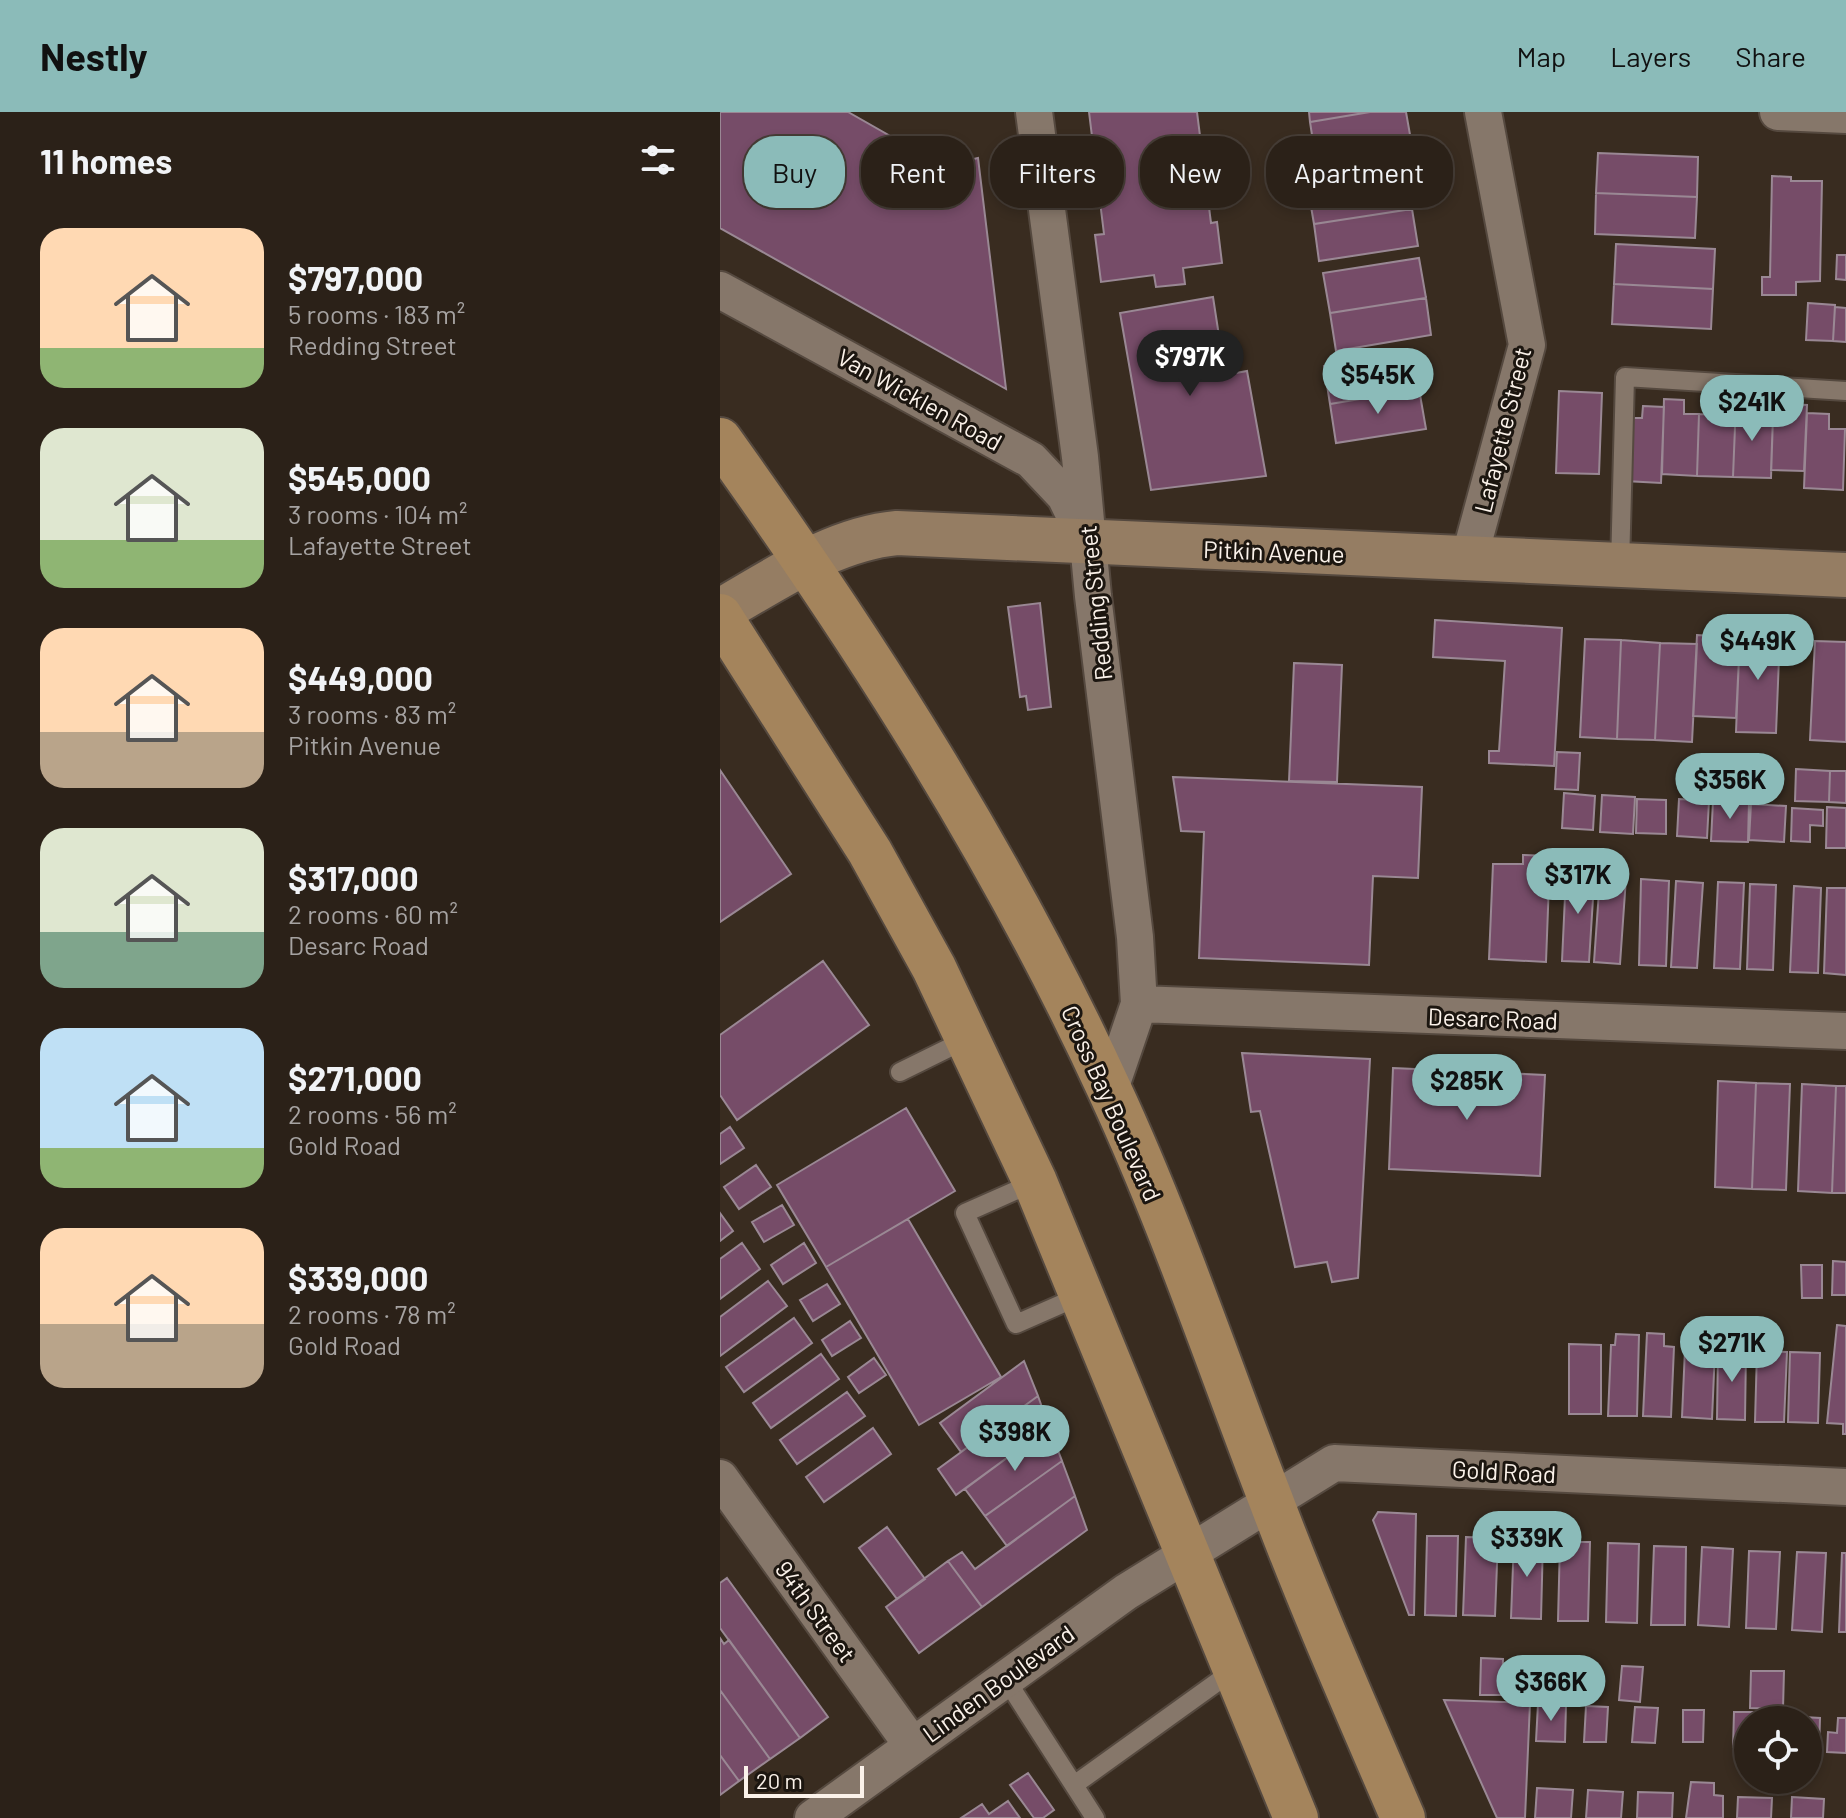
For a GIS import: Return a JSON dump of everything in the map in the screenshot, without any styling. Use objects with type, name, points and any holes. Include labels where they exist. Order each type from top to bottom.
[{"type":"main road","name":"Cross Bay Boulevard","points":[[720,440],[807,562],[951,786],[1038,944],[1110,1089],[1185,1271],[1271,1502],[1403,1818]]},
{"type":"main road","points":[[720,614],[870,852],[934,968],[1035,1182],[1296,1818]]},
{"type":"street","name":"Redding Street","points":[[1034,112],[1135,937],[1139,1004],[1110,1089]]},
{"type":"street","name":"Lafayette Street","points":[[1469,559],[1527,345],[1483,112]]},
{"type":"street","points":[[1778,112],[1846,115]]},
{"type":"street","name":"Van Wicklen Road","points":[[720,290],[1031,460],[1065,496],[1088,543]]},
{"type":"street","name":"Pitkin Avenue","points":[[720,614],[807,562],[867,536],[897,533],[1846,575]]},
{"type":"street","name":"Desarc Road","points":[[1139,1004],[1846,1031]]},
{"type":"street","name":"Gold Road","points":[[1187,1555],[1334,1463],[1846,1487]]},
{"type":"street","name":"94th Street","points":[[720,1478],[912,1745]]},
{"type":"street","name":"Linden Boulevard","points":[[813,1818],[1126,1592],[1187,1555]]},
{"type":"lane","points":[[1620,566],[1625,377],[1846,391]]},
{"type":"lane","points":[[900,1072],[967,1039]]},
{"type":"lane","points":[[1035,1182],[965,1213],[1016,1324],[1082,1295]]},
{"type":"lane","points":[[1074,1785],[1234,1670]]},
{"type":"lane","points":[[1005,1678],[1095,1818]]},
{"type":"building","points":[[720,112],[848,112],[890,136],[861,136],[861,208],[974,208],[974,159],[978,158],[1006,389],[720,228]]},
{"type":"building","points":[[1089,112],[1197,112],[1200,136],[1140,136],[1140,208],[1209,208],[1211,223],[1217,222],[1222,263],[1183,268],[1185,284],[1156,287],[1154,275],[1101,282],[1095,235],[1104,234],[1101,208],[1124,208],[1124,136],[1092,136]]},
{"type":"building","points":[[1309,112],[1370,112],[1310,122]]},
{"type":"building","points":[[1370,112],[1406,112],[1410,136],[1312,136],[1310,122]]},
{"type":"building","points":[[1598,153],[1698,157],[1697,197],[1596,193]]},
{"type":"building","points":[[1772,176],[1791,177],[1791,181],[1822,181],[1820,281],[1796,282],[1796,295],[1762,295],[1762,277],[1770,277]]},
{"type":"building","points":[[1596,193],[1697,197],[1695,238],[1595,234]]},
{"type":"building","points":[[1311,208],[1412,208],[1412,209],[1314,224]]},
{"type":"building","points":[[1412,209],[1418,246],[1319,261],[1314,224]]},
{"type":"building","points":[[1616,244],[1715,249],[1713,289],[1614,284]]},
{"type":"building","points":[[1837,255],[1846,255],[1846,280],[1836,279]]},
{"type":"building","points":[[1419,258],[1426,298],[1330,313],[1323,273]]},
{"type":"building","points":[[1614,284],[1713,289],[1711,329],[1612,324]]},
{"type":"building","points":[[1213,297],[1225,375],[1247,371],[1266,476],[1151,490],[1120,313]]},
{"type":"building","points":[[1426,298],[1431,335],[1336,351],[1330,313]]},
{"type":"building","points":[[1808,303],[1835,305],[1833,341],[1806,340]]},
{"type":"building","points":[[1835,307],[1846,308],[1846,342],[1833,341]]},
{"type":"building","points":[[1413,351],[1419,389],[1330,404],[1324,366]]},
{"type":"building","points":[[1419,389],[1426,429],[1336,443],[1330,404]]},
{"type":"building","points":[[1559,391],[1602,393],[1599,474],[1556,473]]},
{"type":"building","points":[[1664,399],[1684,400],[1684,414],[1699,414],[1697,476],[1662,474]]},
{"type":"building","points":[[1717,401],[1736,402],[1733,477],[1697,476],[1699,414],[1716,415]]},
{"type":"building","points":[[1736,402],[1757,402],[1756,416],[1773,417],[1771,478],[1733,477]]},
{"type":"building","points":[[1787,404],[1807,405],[1804,471],[1771,470],[1773,417],[1787,417]]},
{"type":"building","points":[[1643,406],[1664,407],[1661,483],[1625,481],[1627,418],[1642,418]]},
{"type":"building","points":[[1807,413],[1829,414],[1829,429],[1845,429],[1843,490],[1804,488]]},
{"type":"building","points":[[1040,603],[1051,707],[1028,710],[1026,696],[1020,697],[1008,607]]},
{"type":"building","points":[[1435,620],[1562,628],[1554,766],[1489,763],[1489,751],[1499,751],[1505,661],[1433,657]]},
{"type":"building","points":[[1740,632],[1780,633],[1776,733],[1736,732]]},
{"type":"building","points":[[1697,635],[1740,638],[1736,718],[1693,716]]},
{"type":"building","points":[[1585,639],[1621,640],[1617,739],[1580,737]]},
{"type":"building","points":[[1621,640],[1660,643],[1655,740],[1617,739]]},
{"type":"building","points":[[1815,641],[1846,642],[1846,742],[1810,740]]},
{"type":"building","points":[[1660,643],[1697,644],[1692,742],[1655,740]]},
{"type":"building","points":[[1294,663],[1342,665],[1337,782],[1289,781]]},
{"type":"building","points":[[1557,752],[1580,753],[1578,790],[1555,789]]},
{"type":"building","points":[[1796,769],[1830,771],[1829,802],[1795,801]]},
{"type":"building","points":[[720,770],[791,874],[720,922]]},
{"type":"building","points":[[1830,771],[1846,771],[1846,803],[1829,802]]},
{"type":"building","points":[[1173,777],[1422,787],[1418,878],[1373,876],[1369,965],[1199,958],[1204,832],[1181,831]]},
{"type":"building","points":[[1564,793],[1595,796],[1593,830],[1562,828]]},
{"type":"building","points":[[1602,795],[1635,797],[1633,834],[1600,832]]},
{"type":"building","points":[[1637,799],[1666,800],[1666,834],[1636,833]]},
{"type":"building","points":[[1679,799],[1709,801],[1707,838],[1677,836]]},
{"type":"building","points":[[1713,801],[1749,801],[1748,842],[1711,841]]},
{"type":"building","points":[[1751,804],[1786,806],[1784,842],[1749,840]]},
{"type":"building","points":[[1827,807],[1846,808],[1846,848],[1826,848]]},
{"type":"building","points":[[1792,808],[1823,810],[1823,826],[1810,825],[1810,842],[1791,841]]},
{"type":"building","points":[[1523,855],[1550,856],[1546,962],[1489,959],[1493,864],[1523,864]]},
{"type":"building","points":[[1579,867],[1595,867],[1589,962],[1562,961],[1566,875],[1579,875]]},
{"type":"building","points":[[1600,877],[1626,878],[1620,964],[1594,962]]},
{"type":"building","points":[[1641,879],[1669,881],[1666,966],[1639,965]]},
{"type":"building","points":[[1676,881],[1703,883],[1697,968],[1671,967]]},
{"type":"building","points":[[1718,882],[1744,883],[1740,969],[1714,968]]},
{"type":"building","points":[[1750,884],[1776,885],[1773,970],[1747,969]]},
{"type":"building","points":[[1794,886],[1821,888],[1818,973],[1790,972]]},
{"type":"building","points":[[1827,888],[1846,888],[1846,975],[1824,973]]},
{"type":"building","points":[[823,961],[869,1025],[737,1120],[720,1095],[720,1035]]},
{"type":"building","points":[[1242,1053],[1370,1059],[1358,1278],[1332,1282],[1327,1262],[1295,1267],[1260,1111],[1251,1112]]},
{"type":"building","points":[[1393,1068],[1545,1075],[1540,1176],[1389,1169]]},
{"type":"building","points":[[1718,1081],[1756,1083],[1752,1189],[1715,1187]]},
{"type":"building","points":[[1756,1083],[1790,1084],[1786,1190],[1752,1189]]},
{"type":"building","points":[[1802,1084],[1836,1086],[1832,1193],[1798,1191]]},
{"type":"building","points":[[1836,1086],[1846,1086],[1846,1193],[1832,1193]]},
{"type":"building","points":[[906,1108],[955,1191],[826,1267],[777,1185]]},
{"type":"building","points":[[730,1127],[744,1148],[720,1164],[720,1134]]},
{"type":"building","points":[[756,1165],[771,1187],[739,1209],[724,1187]]},
{"type":"building","points":[[782,1205],[794,1225],[764,1242],[752,1222]]},
{"type":"building","points":[[720,1213],[733,1231],[720,1241]]},
{"type":"building","points":[[908,1219],[1001,1377],[919,1425],[826,1267]]},
{"type":"building","points":[[742,1243],[760,1269],[720,1299],[720,1259]]},
{"type":"building","points":[[804,1243],[816,1263],[783,1284],[771,1265]]},
{"type":"building","points":[[1833,1261],[1846,1262],[1846,1295],[1832,1295]]},
{"type":"building","points":[[1801,1265],[1822,1265],[1822,1298],[1802,1298]]},
{"type":"building","points":[[768,1281],[787,1306],[720,1356],[720,1317]]},
{"type":"building","points":[[827,1284],[840,1304],[813,1321],[800,1300]]},
{"type":"building","points":[[794,1318],[812,1343],[744,1392],[726,1367]]},
{"type":"building","points":[[850,1321],[861,1338],[832,1356],[822,1340]]},
{"type":"building","points":[[1837,1325],[1846,1326],[1846,1434],[1843,1434],[1843,1424],[1827,1423]]},
{"type":"building","points":[[1647,1333],[1664,1334],[1664,1346],[1674,1347],[1671,1417],[1643,1416]]},
{"type":"building","points":[[1616,1334],[1639,1335],[1637,1416],[1608,1416],[1611,1345],[1615,1345]]},
{"type":"building","points":[[1702,1337],[1713,1338],[1712,1349],[1715,1350],[1712,1419],[1682,1417],[1685,1349],[1701,1350]]},
{"type":"building","points":[[1569,1344],[1601,1345],[1601,1414],[1569,1414]]},
{"type":"building","points":[[1718,1349],[1746,1349],[1745,1420],[1717,1419]]},
{"type":"building","points":[[1757,1351],[1787,1352],[1784,1422],[1755,1422]]},
{"type":"building","points":[[1790,1352],[1820,1353],[1818,1423],[1788,1422]]},
{"type":"building","points":[[821,1354],[839,1379],[771,1428],[753,1403]]},
{"type":"building","points":[[874,1358],[886,1375],[859,1393],[848,1377]]},
{"type":"building","points":[[1024,1361],[1038,1396],[961,1452],[940,1423]]},
{"type":"building","points":[[847,1392],[865,1416],[797,1464],[780,1440]]},
{"type":"building","points":[[1038,1396],[1049,1427],[956,1495],[938,1469]]},
{"type":"building","points":[[1049,1427],[1062,1461],[985,1516],[965,1489]]},
{"type":"building","points":[[873,1428],[891,1454],[824,1502],[806,1477]]},
{"type":"building","points":[[1062,1461],[1075,1496],[1007,1546],[985,1516]]},
{"type":"building","points":[[1075,1496],[1087,1530],[982,1607],[948,1561],[962,1552],[975,1569]]},
{"type":"building","points":[[1378,1512],[1416,1514],[1414,1615],[1409,1615],[1373,1520]]},
{"type":"building","points":[[887,1527],[925,1579],[897,1599],[859,1548]]},
{"type":"building","points":[[1427,1536],[1458,1536],[1456,1616],[1425,1615]]},
{"type":"building","points":[[1466,1537],[1498,1538],[1495,1616],[1463,1615]]},
{"type":"building","points":[[1514,1539],[1543,1540],[1541,1619],[1511,1618]]},
{"type":"building","points":[[1560,1542],[1590,1542],[1588,1621],[1558,1621]]},
{"type":"building","points":[[1608,1543],[1639,1544],[1637,1623],[1606,1622]]},
{"type":"building","points":[[1654,1546],[1686,1547],[1685,1625],[1651,1625]]},
{"type":"building","points":[[1702,1547],[1733,1549],[1729,1627],[1698,1625]]},
{"type":"building","points":[[1749,1551],[1780,1552],[1776,1629],[1746,1628]]},
{"type":"building","points":[[1797,1552],[1826,1553],[1822,1632],[1792,1630]]},
{"type":"building","points":[[1842,1553],[1846,1553],[1846,1632],[1839,1632]]},
{"type":"building","points":[[948,1561],[982,1607],[919,1653],[886,1607]]},
{"type":"building","points":[[727,1578],[828,1717],[800,1738],[720,1628],[720,1583]]},
{"type":"building","points":[[720,1638],[724,1644],[729,1640],[800,1738],[770,1759],[720,1690]]},
{"type":"building","points":[[1531,1657],[1552,1658],[1551,1696],[1529,1696]]},
{"type":"building","points":[[1481,1658],[1503,1659],[1502,1695],[1480,1695]]},
{"type":"building","points":[[1572,1665],[1596,1666],[1594,1696],[1570,1695]]},
{"type":"building","points":[[1622,1666],[1643,1667],[1640,1702],[1619,1700]]},
{"type":"building","points":[[1751,1671],[1784,1671],[1783,1706],[1750,1706]]},
{"type":"building","points":[[720,1690],[770,1759],[739,1781],[720,1755]]},
{"type":"building","points":[[1444,1700],[1530,1703],[1525,1818],[1497,1818]]},
{"type":"building","points":[[1538,1704],[1566,1705],[1565,1742],[1536,1741]]},
{"type":"building","points":[[1586,1706],[1608,1707],[1606,1742],[1584,1742]]},
{"type":"building","points":[[1635,1707],[1658,1708],[1655,1743],[1632,1742]]},
{"type":"building","points":[[1683,1710],[1704,1710],[1703,1742],[1683,1742]]},
{"type":"building","points":[[1838,1718],[1846,1718],[1846,1753],[1827,1752],[1828,1732],[1837,1733]]},
{"type":"building","points":[[720,1755],[739,1781],[720,1795]]},
{"type":"building","points":[[1028,1773],[1054,1810],[1043,1818],[1034,1818],[1010,1785]]},
{"type":"building","points":[[1691,1782],[1714,1783],[1714,1795],[1723,1796],[1723,1818],[1686,1818]]},
{"type":"building","points":[[1537,1788],[1573,1790],[1571,1818],[1535,1818]]},
{"type":"building","points":[[1588,1790],[1623,1792],[1621,1818],[1586,1818]]},
{"type":"building","points":[[1638,1792],[1673,1793],[1672,1818],[1637,1818]]},
{"type":"building","points":[[1738,1797],[1772,1798],[1771,1818],[1737,1818]]},
{"type":"building","points":[[1792,1797],[1824,1799],[1823,1818],[1791,1818]]},
{"type":"building","points":[[1008,1801],[1020,1818],[961,1818],[982,1804],[989,1814]]}]
